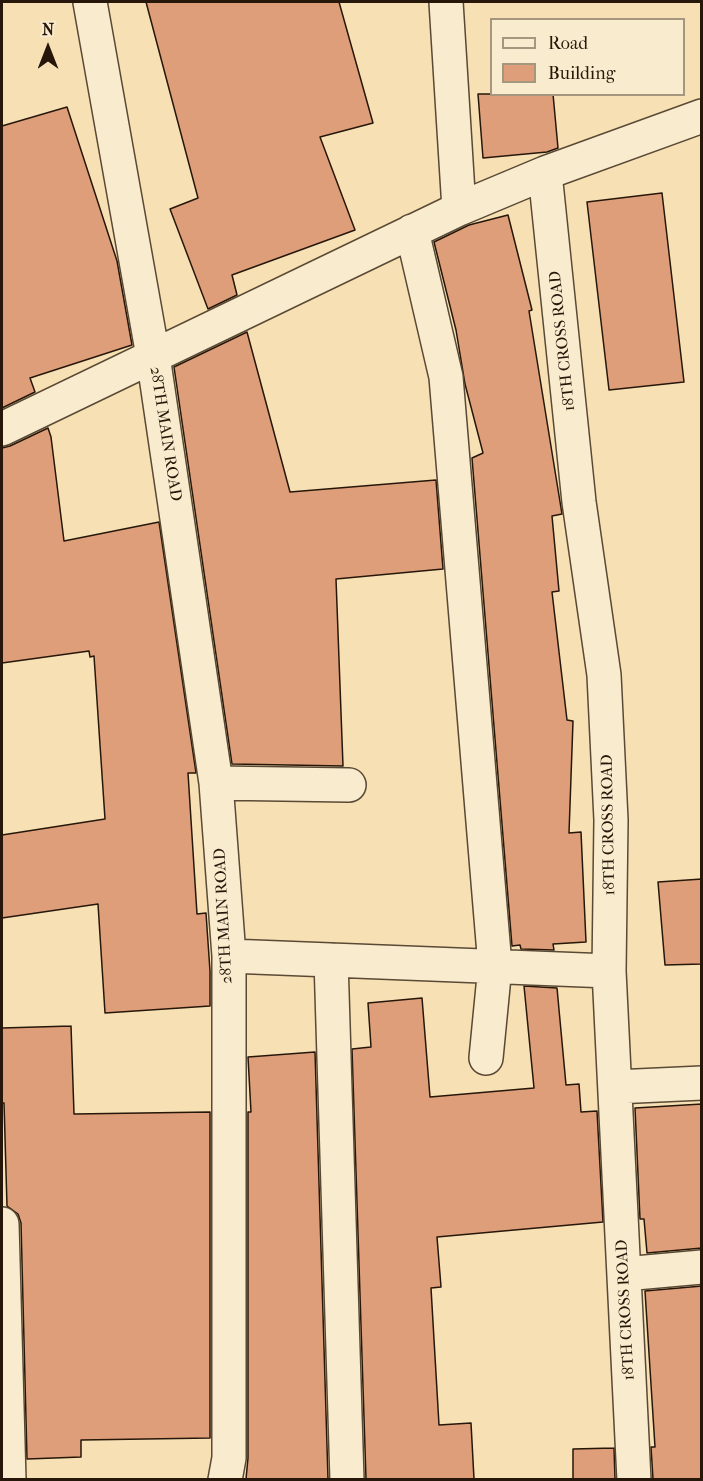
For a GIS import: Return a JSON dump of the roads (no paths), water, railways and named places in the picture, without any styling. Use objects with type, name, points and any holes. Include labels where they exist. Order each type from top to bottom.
[{"type":"street","name":"28TH MAIN ROAD","points":[[90,2],[153,356],[216,783],[229,956],[229,1458],[225,1479]]},
{"type":"street","points":[[446,2],[459,209]]},
{"type":"street","points":[[2,429],[459,209],[545,173],[702,116]]},
{"type":"street","name":"18TH CROSS ROAD","points":[[545,173],[579,502],[604,675],[611,820],[609,971],[634,1479]]},
{"type":"street","points":[[412,231],[446,377],[495,966],[486,1058]]},
{"type":"street","points":[[216,783],[349,785]]},
{"type":"street","points":[[229,956],[609,971]]},
{"type":"street","points":[[331,960],[347,1479]]},
{"type":"street","points":[[615,1087],[702,1083]]},
{"type":"street","points":[[2,1224],[9,1479]]},
{"type":"street","points":[[624,1274],[702,1267]]}]
